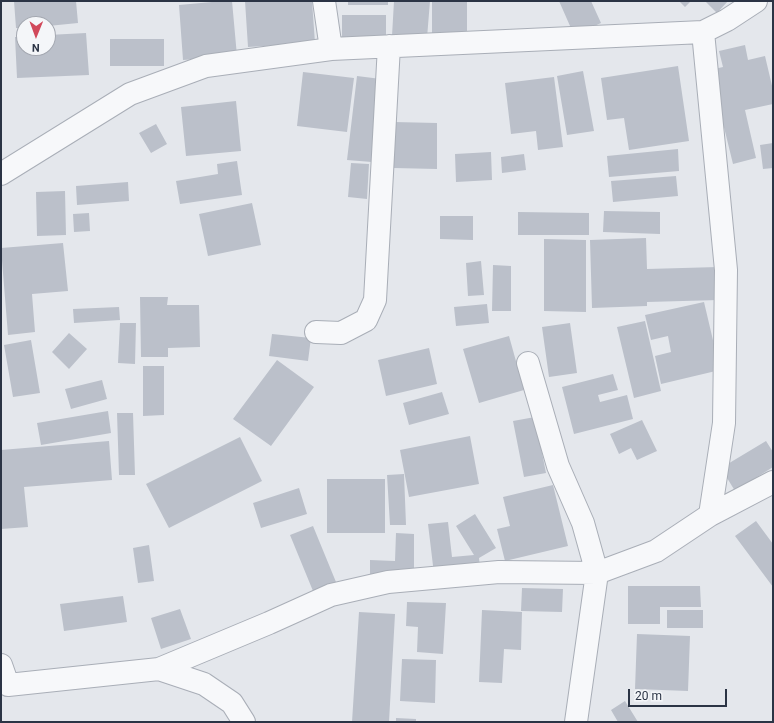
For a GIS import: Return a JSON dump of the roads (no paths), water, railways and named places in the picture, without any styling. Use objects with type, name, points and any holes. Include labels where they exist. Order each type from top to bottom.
[{"type":"street","points":[[324,1],[331,49]]},
{"type":"street","points":[[1,174],[130,94],[206,66],[331,49],[703,32],[727,20],[756,1]]},
{"type":"street","points":[[703,32],[726,270],[724,423],[710,515]]},
{"type":"street","points":[[316,332],[341,333],[366,320],[375,300],[389,46]]},
{"type":"street","points":[[528,363],[558,466],[583,523],[597,572],[576,722]]},
{"type":"street","points":[[1,665],[5,686],[159,669],[332,595],[388,582],[499,572],[597,572],[656,551],[710,515],[773,482]]},
{"type":"street","points":[[159,669],[204,684],[232,703],[244,722]]}]
